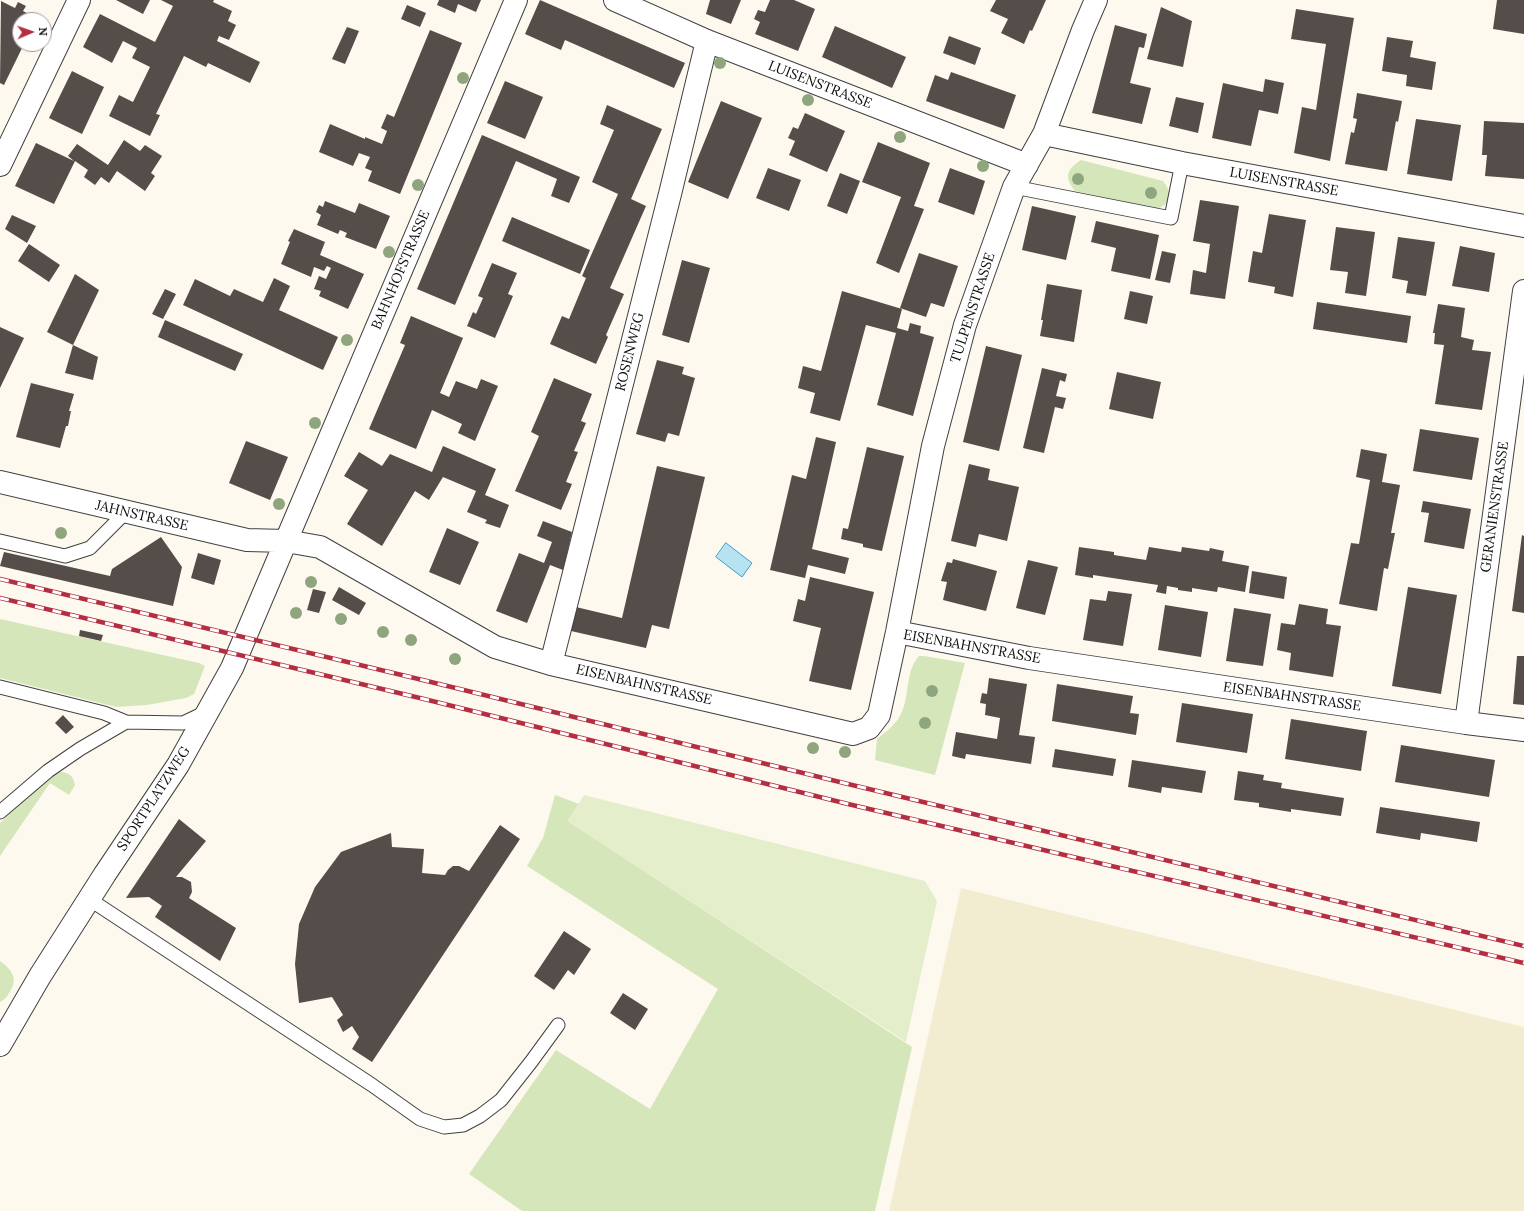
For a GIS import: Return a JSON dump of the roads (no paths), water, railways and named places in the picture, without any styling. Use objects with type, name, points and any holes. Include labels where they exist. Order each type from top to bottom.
[{"type":"street","points":[[0,165],[79,0]]},
{"type":"street","name":"BAHNHOFSTRASSE","points":[[286,541],[516,0]]},
{"type":"street","name":"LUISENSTRASSE","points":[[615,0],[707,40],[1027,165]]},
{"type":"street","name":"TULPENSTRASSE","points":[[897,632],[933,446],[963,333],[1014,187],[1044,134],[1082,30],[1096,0]]},
{"type":"street","name":"ROSENWEG","points":[[551,664],[670,194],[707,40]]},
{"type":"street","name":"LUISENSTRASSE","points":[[1044,134],[1182,163],[1524,226]]},
{"type":"street","name":"GERANIENSTRASSE","points":[[1466,723],[1524,291]]},
{"type":"street","name":"JAHNSTRASSE","points":[[0,482],[125,513],[247,540],[286,541]]},
{"type":"street","name":"EISENBAHNSTRASSE","points":[[286,541],[320,547],[495,647],[551,664],[853,734],[869,728],[879,715],[897,632],[1029,658],[1466,723],[1524,730]]},
{"type":"street","name":"SPORTPLATZWEG","points":[[2,1036],[178,765],[232,668],[286,541]]},
{"type":"lane","points":[[1014,187],[1170,218],[1182,163]]},
{"type":"lane","points":[[0,541],[65,556],[90,548],[125,513]]},
{"type":"lane","points":[[0,687],[104,713],[126,722],[183,723],[208,712]]},
{"type":"lane","points":[[0,812],[48,771],[80,749],[126,722]]},
{"type":"lane","points":[[90,899],[372,1085],[420,1120],[444,1127],[463,1124],[480,1116],[501,1100],[558,1025]]},
{"type":"water","points":[[726,543],[752,563],[742,577],[716,557]]},
{"type":"railway","points":[[0,579],[1524,946]]},
{"type":"railway","points":[[0,598],[424,699],[848,804],[1524,963]]}]
